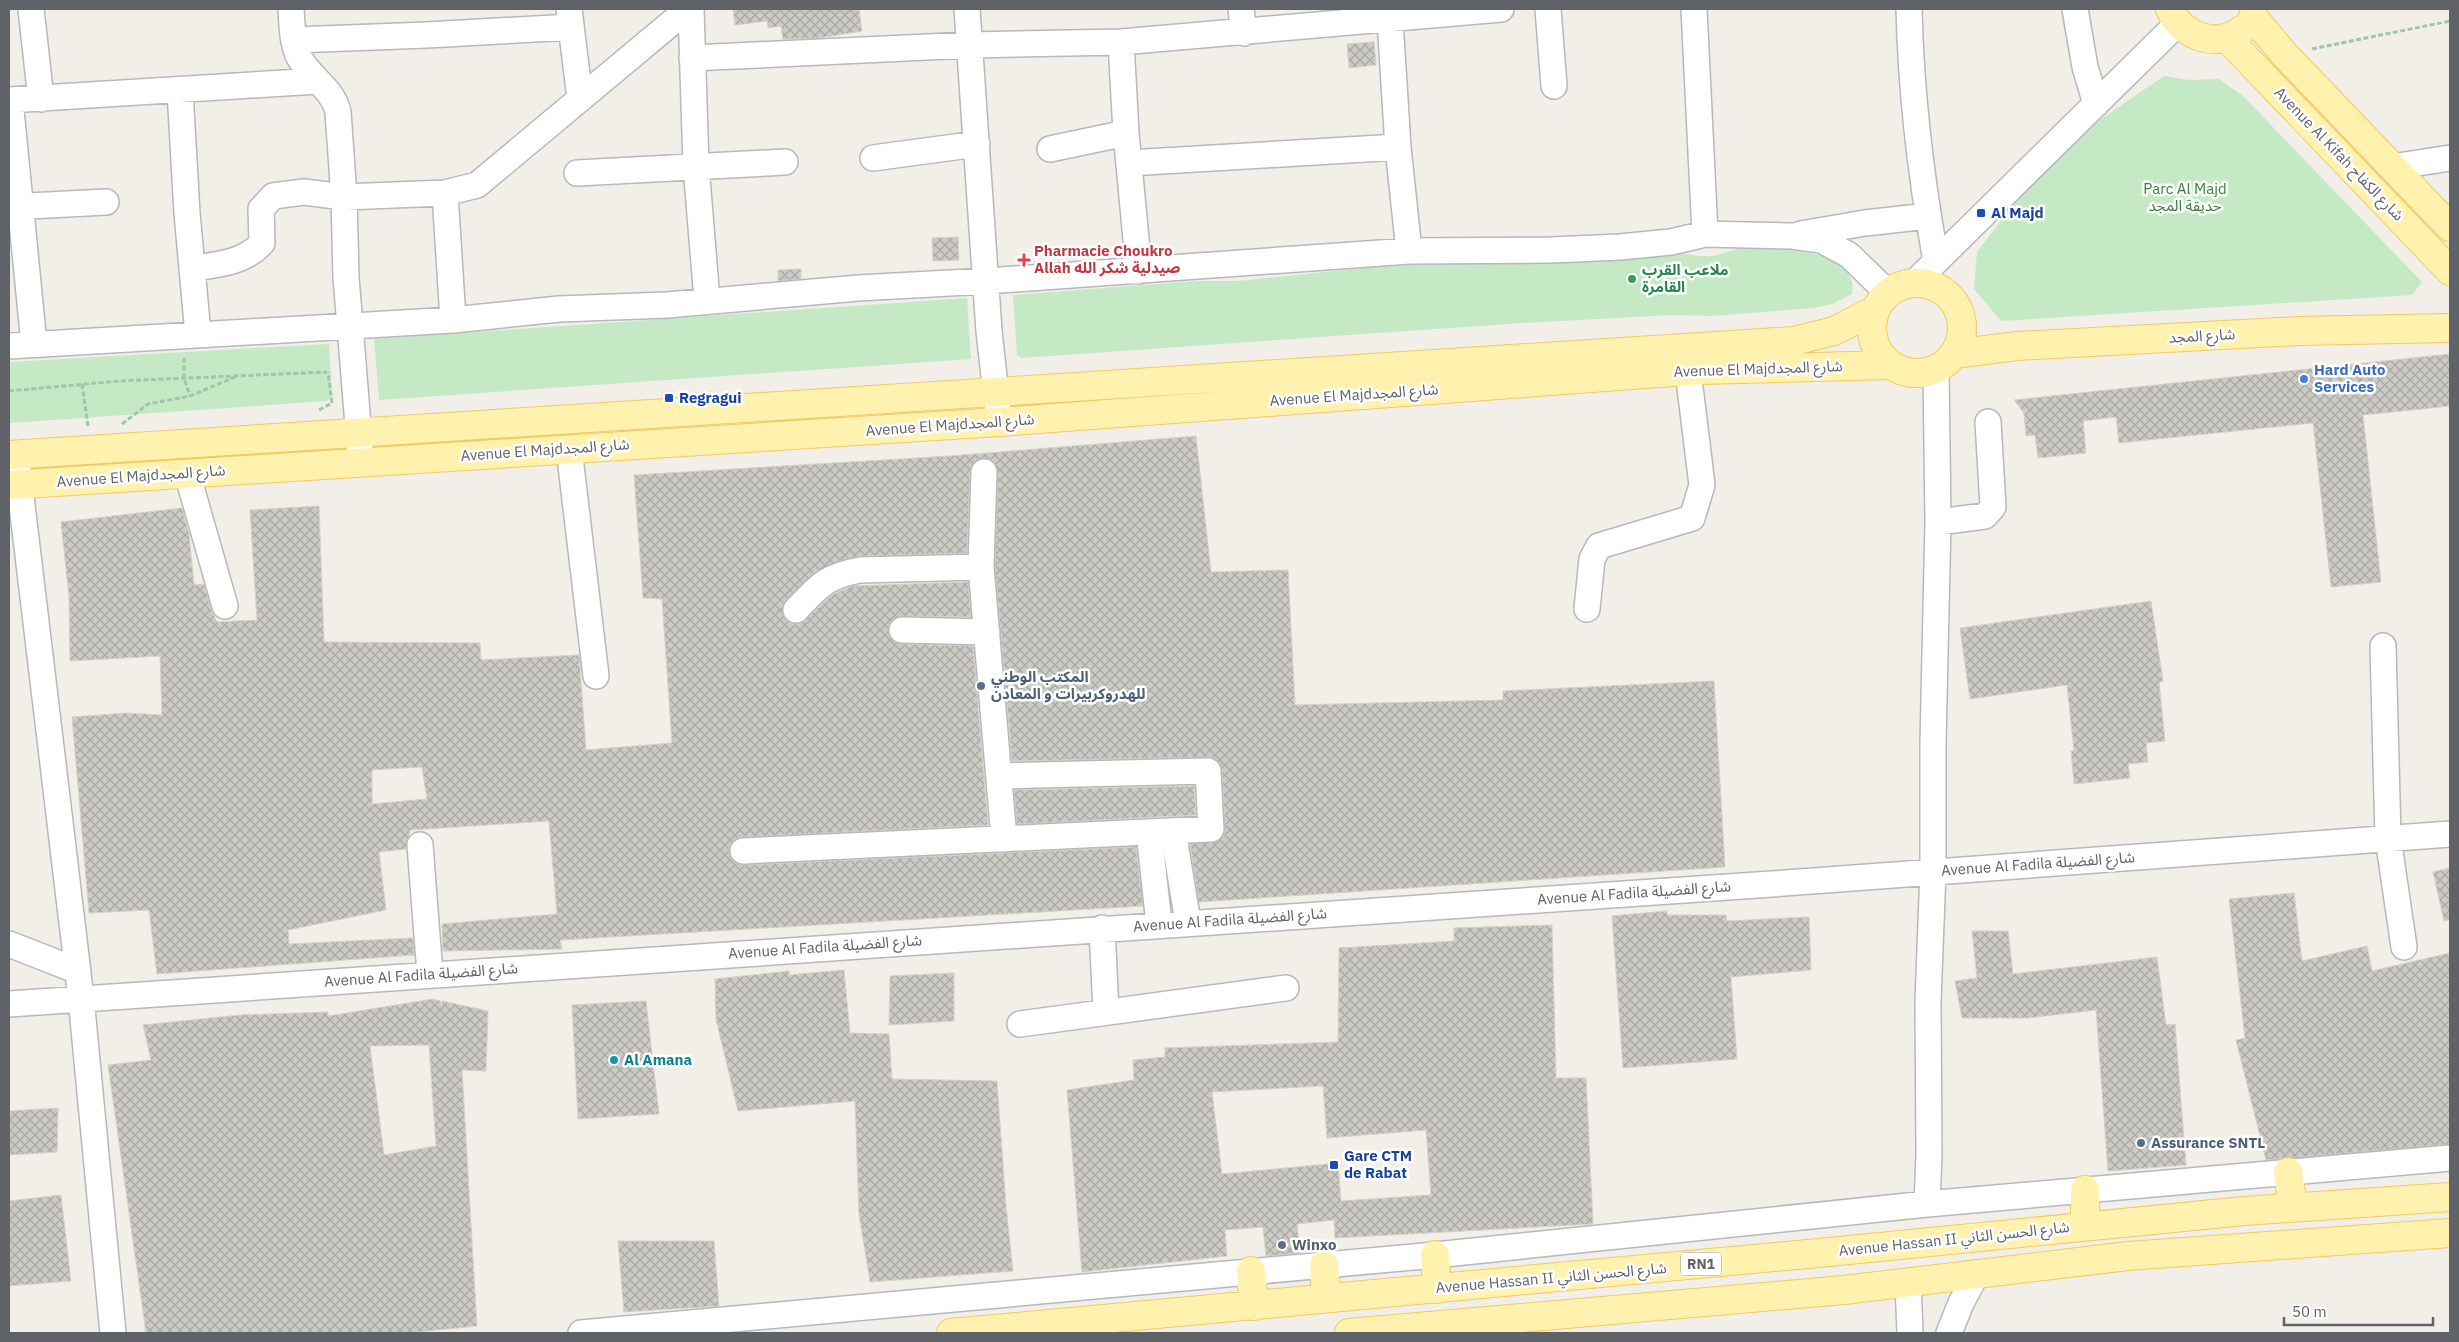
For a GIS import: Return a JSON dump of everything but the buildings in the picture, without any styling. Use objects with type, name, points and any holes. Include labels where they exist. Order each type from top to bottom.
[{"type":"main road","points":[[2174,16],[2192,34],[2216,40],[2227,38],[2239,32],[2255,13]]},
{"type":"main road","name":"Avenue Al Kifah شارع الكفاح","points":[[2255,13],[2285,55],[2450,227]]},
{"type":"main road","name":"Avenue Al Kifah شارع الكفاح","points":[[2227,38],[2450,271]]},
{"type":"main road","points":[[1890,365],[1875,346],[1872,322],[1882,301],[1900,286],[1914,283],[1938,288],[1956,306],[1962,330],[1959,343],[1945,361]]},
{"type":"main road","name":"Avenue El Majdشارع المجد","points":[[12,455],[1794,340],[1834,331],[1882,301]]},
{"type":"main road","name":"شارع المجد","points":[[1890,365],[1905,372],[1921,373],[1945,361],[2017,346],[2299,331],[2450,328]]},
{"type":"main road","name":"Avenue El Majdشارع المجد","points":[[14,485],[999,422],[1688,371],[1890,365]]},
{"type":"main road","points":[[184,444],[187,474]]},
{"type":"main road","points":[[2288,1172],[2293,1208]]},
{"type":"main road","points":[[2085,1190],[2085,1226]]},
{"type":"main road","name":"Avenue Hassan II شارع الحسن الثاني","points":[[951,1333],[1437,1289],[2085,1226],[2450,1197]]},
{"type":"main road","points":[[1349,1333],[1426,1330],[1908,1283],[1977,1272],[2128,1256],[2450,1233]]},
{"type":"main road","points":[[1435,1255],[1437,1289]]},
{"type":"main road","points":[[1324,1265],[1326,1298]]},
{"type":"main road","points":[[1251,1271],[1254,1306]]},
{"type":"street","points":[[31,9],[40,99]]},
{"type":"street","points":[[291,9],[294,40],[298,55],[317,81],[336,102],[342,148],[349,324],[360,432],[361,462]]},
{"type":"street","points":[[689,9],[696,166],[707,300]]},
{"type":"street","points":[[192,268],[228,263],[254,252],[262,244],[261,209],[273,196],[304,192],[344,197],[445,193],[477,185],[689,9]]},
{"type":"street","points":[[967,9],[989,331],[999,422]]},
{"type":"street","points":[[692,58],[970,45],[1121,42],[1242,21],[1404,15],[1501,9]]},
{"type":"street","points":[[1548,9],[1554,86]]},
{"type":"street","points":[[1694,9],[1705,234]]},
{"type":"street","points":[[1908,9],[1910,68],[1928,216],[1936,261]]},
{"type":"street","points":[[2075,9],[2085,67],[2096,104]]},
{"type":"street","points":[[1404,15],[1398,147],[1409,250]]},
{"type":"street","points":[[1914,283],[2096,104],[2174,16]]},
{"type":"street","points":[[294,40],[427,35],[570,18],[580,99]]},
{"type":"street","points":[[1121,42],[1126,133],[1139,271]]},
{"type":"street","points":[[34,344],[15,207],[9,100],[180,91],[317,81]]},
{"type":"street","points":[[180,91],[192,268],[191,335]]},
{"type":"street","points":[[1050,149],[1126,133]]},
{"type":"street","points":[[873,158],[977,144]]},
{"type":"street","points":[[1129,162],[1398,147]]},
{"type":"street","points":[[2392,167],[2450,158]]},
{"type":"street","points":[[577,173],[785,162]]},
{"type":"street","points":[[445,193],[453,320]]},
{"type":"street","points":[[15,207],[106,202]]},
{"type":"street","points":[[1792,236],[1865,223],[1928,216]]},
{"type":"street","points":[[9,346],[349,324],[453,320],[559,309],[667,305],[707,300],[987,282],[1409,250],[1551,250],[1620,247],[1671,242],[1705,234],[1792,236],[1820,240],[1840,250],[1859,263],[1882,301]]},
{"type":"street","points":[[1927,1204],[1929,1155],[1928,1001],[1933,871],[1933,743],[1938,522],[1945,361]]},
{"type":"street","points":[[1588,609],[1592,559],[1599,546],[1692,518],[1702,485],[1688,371]]},
{"type":"street","points":[[1938,522],[1985,516],[1993,507],[1988,422]]},
{"type":"street","points":[[569,449],[596,676]]},
{"type":"street","points":[[12,455],[14,485],[78,971],[113,1333]]},
{"type":"street","points":[[984,472],[981,567],[1004,839]]},
{"type":"street","points":[[187,474],[225,606]]},
{"type":"street","points":[[796,610],[823,582],[842,573],[860,570],[981,567]]},
{"type":"street","points":[[902,630],[987,632]]},
{"type":"street","points":[[2383,646],[2388,838],[2404,947]]},
{"type":"street","points":[[743,851],[1211,830],[1208,771],[1000,776]]},
{"type":"street","points":[[1173,831],[1188,922]]},
{"type":"street","points":[[1149,832],[1160,924]]},
{"type":"street","name":"Avenue Al Fadila شارع الفضيلة","points":[[9,1004],[1188,922],[1772,884],[2450,834]]},
{"type":"street","points":[[420,845],[430,974]]},
{"type":"street","points":[[1102,928],[1106,1012]]},
{"type":"street","points":[[9,944],[78,971]]},
{"type":"street","points":[[1020,1024],[1286,988]]},
{"type":"street","points":[[581,1333],[1435,1255],[1927,1204],[2450,1158]]},
{"type":"street","points":[[1949,1333],[1961,1303],[1977,1272]]},
{"type":"street","points":[[1908,1283],[1910,1333]]},
{"type":"path","points":[[2285,55],[2450,21]]},
{"type":"path","points":[[190,396],[184,378],[191,335]]},
{"type":"path","points":[[9,391],[82,384],[353,370]]},
{"type":"path","points":[[311,411],[321,410],[332,403],[328,372]]},
{"type":"path","points":[[122,424],[148,404],[190,396],[238,375]]},
{"type":"path","points":[[82,384],[88,426]]},
{"type":"path","points":[[113,424],[131,424]]},
{"type":"path","points":[[78,426],[97,425]]},
{"type":"green space","name":"Parc Al Majd حديقة المجد","points":[[2164,76],[2189,80],[2219,79],[2244,97],[2422,282],[2412,295],[2001,321],[1974,289],[1977,252],[2016,201],[2091,126]]},
{"type":"green space","points":[[1773,246],[1797,249],[1824,257],[1837,264],[1846,272],[1852,282],[1852,294],[1832,304],[1814,308],[1711,316],[1673,315],[1522,323],[1021,358],[1017,355],[1013,295],[1197,281],[1238,281],[1362,268],[1479,261],[1671,252],[1713,256],[1743,247]]},
{"type":"green space","points":[[967,298],[971,359],[379,400],[374,339]]},
{"type":"green space","points":[[329,344],[332,396],[328,401],[9,423],[9,362]]},
{"type":"place","name":"Al Majd","points":[[1981,213]]},
{"type":"place","name":"Pharmacie Choukro Allah صيدلية شكر الله","points":[[1024,260]]},
{"type":"place","name":"ملاعب القرب القامرة","points":[[1632,279]]},
{"type":"place","name":"Hard Auto Services","points":[[2304,379]]},
{"type":"place","name":"Regragui","points":[[669,398]]},
{"type":"place","name":"المكتب الوطني للهدروكربيرات و المعادن","points":[[981,686]]},
{"type":"place","name":"Al Amana","points":[[614,1060]]},
{"type":"place","name":"Assurance SNTL","points":[[2141,1143]]},
{"type":"place","name":"Gare CTM de Rabat","points":[[1334,1165]]},
{"type":"place","name":"Winxo","points":[[1282,1245]]}]
